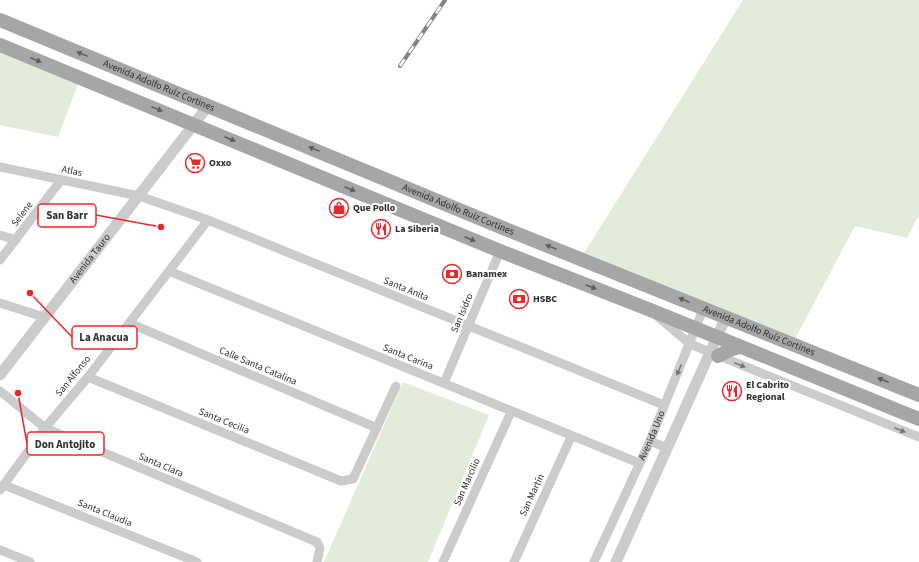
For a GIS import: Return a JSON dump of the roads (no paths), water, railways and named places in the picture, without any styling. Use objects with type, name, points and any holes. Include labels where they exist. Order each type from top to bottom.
[{"type":"main road","name":"Avenida Adolfo Ruíz Cortines","points":[[0,20],[503,228],[704,307],[919,395]]},
{"type":"main road","points":[[0,45],[500,251],[648,309],[740,348],[919,419]]},
{"type":"main road","points":[[713,354],[740,348]]},
{"type":"street","name":"Avenida Tauro","points":[[0,375],[208,106]]},
{"type":"street","name":"Atlas","points":[[0,167],[139,196]]},
{"type":"street","name":"Selene","points":[[0,260],[61,180]]},
{"type":"street","name":"Santa Anita","points":[[139,196],[208,220],[664,405]]},
{"type":"street","name":"San Alfonso","points":[[2,487],[45,428],[88,377],[208,220]]},
{"type":"street","points":[[0,235],[16,240]]},
{"type":"street","name":"San Isidro","points":[[444,383],[500,251]]},
{"type":"street","name":"Santa Carina","points":[[169,272],[444,383],[571,437],[639,463]]},
{"type":"street","points":[[0,302],[44,317]]},
{"type":"street","name":"Avenida Uno","points":[[594,562],[650,441],[704,307]]},
{"type":"street","points":[[648,309],[690,344],[919,437]]},
{"type":"street","name":"Avenida Uno","points":[[616,562],[667,448],[713,354],[716,338],[726,317]]},
{"type":"street","name":"Calle Santa Catalina","points":[[129,324],[377,428]]},
{"type":"street","name":"Santa Cecilia","points":[[88,377],[341,481],[353,479],[377,428]]},
{"type":"street","points":[[377,428],[396,386]]},
{"type":"street","name":"Santa Clara","points":[[0,391],[45,428],[317,542],[320,548],[317,562]]},
{"type":"street","name":"San Marcilio","points":[[443,562],[511,412]]},
{"type":"street","name":"San Martín","points":[[514,562],[571,437]]},
{"type":"street","points":[[650,441],[667,448]]},
{"type":"street","name":"Santa Claudia","points":[[2,487],[197,562]]},
{"type":"street","points":[[0,550],[30,562]]},
{"type":"railway","points":[[400,66],[445,0]]},
{"type":"place","name":"Oxxo","points":[[195,163]]},
{"type":"place","name":"Que Pollo","points":[[339,208]]},
{"type":"place","name":"San Barr","points":[[161,227]]},
{"type":"place","name":"La Siberia","points":[[381,229]]},
{"type":"place","name":"Banamex","points":[[452,274]]},
{"type":"place","name":"La Anacua","points":[[30,293]]},
{"type":"place","name":"HSBC","points":[[519,299]]},
{"type":"place","name":"El Cabrito Regional","points":[[732,391]]},
{"type":"place","name":"Don Antojito","points":[[18,393]]}]
